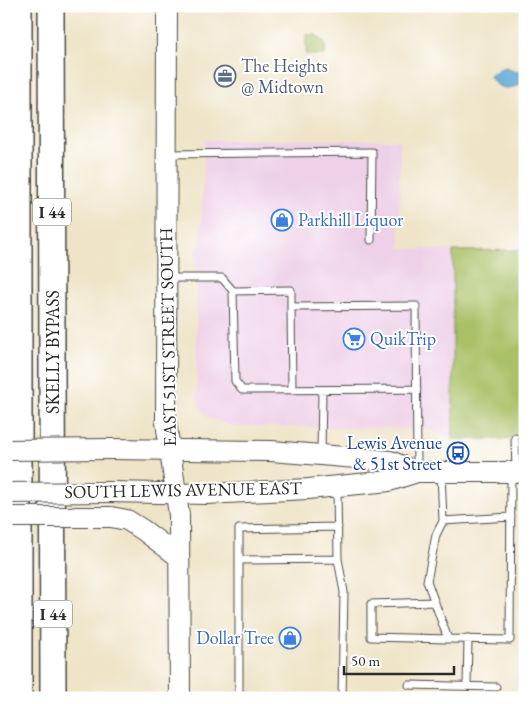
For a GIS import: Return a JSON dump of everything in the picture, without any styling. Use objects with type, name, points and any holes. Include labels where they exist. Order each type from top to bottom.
[{"type":"highway","name":"SKELLY BYPASS","points":[[19,6],[19,698]]},
{"type":"highway","name":"SKELLY BYPASS","points":[[52,6],[53,698]]},
{"type":"main road","name":"EAST 51ST STREET SOUTH","points":[[167,6],[166,422],[179,515],[180,698]]},
{"type":"main road","name":"SOUTH LEWIS AVENUE EAST","points":[[6,450],[272,451],[390,461],[417,472]]},
{"type":"main road","points":[[337,486],[337,477],[342,473],[372,460]]},
{"type":"main road","name":"SOUTH LEWIS AVENUE EAST","points":[[6,493],[110,492],[206,494],[308,489],[389,481],[417,472],[517,472]]},
{"type":"main road","points":[[6,517],[111,517],[127,520],[179,557]]},
{"type":"lane","points":[[166,154],[372,152],[371,240]]},
{"type":"lane","points":[[166,278],[222,278],[233,291],[235,381],[242,390],[417,389]]},
{"type":"lane","points":[[233,291],[290,290],[292,390]]},
{"type":"lane","points":[[291,307],[416,306],[417,472]]},
{"type":"lane","points":[[321,454],[322,390]]},
{"type":"lane","points":[[435,602],[371,604],[371,637],[510,640],[511,517],[517,472],[516,438]]},
{"type":"lane","points":[[442,472],[444,521],[436,535],[427,581],[448,640]]},
{"type":"lane","points":[[337,486],[338,559],[344,592],[342,698]]},
{"type":"lane","points":[[444,521],[511,517]]},
{"type":"lane","points":[[239,698],[239,529],[338,527]]},
{"type":"lane","points":[[239,560],[338,559]]},
{"type":"lane","points":[[468,640],[468,686]]},
{"type":"lane","points":[[409,685],[496,687]]},
{"type":"shaded area","name":"QuikTrip","points":[[205,140],[400,140],[400,248],[453,251],[453,439],[427,429],[232,426],[207,417],[200,407],[197,396],[196,250],[200,249]]},
{"type":"green space","points":[[306,35],[316,35],[325,43],[325,55],[306,55]]},
{"type":"green space","points":[[525,250],[525,439],[453,439],[453,251]]},
{"type":"water","points":[[506,67],[515,72],[524,72],[525,82],[508,88],[500,87],[490,76],[499,69]]},
{"type":"place","name":"The Heights @ Midtown","points":[[225,76]]},
{"type":"place","name":"Parkhill Liquor","points":[[282,220]]},
{"type":"place","name":"QuikTrip","points":[[354,339]]},
{"type":"place","name":"Lewis Avenue & 51st Street","points":[[458,453]]},
{"type":"place","name":"Dollar Tree","points":[[290,638]]}]
